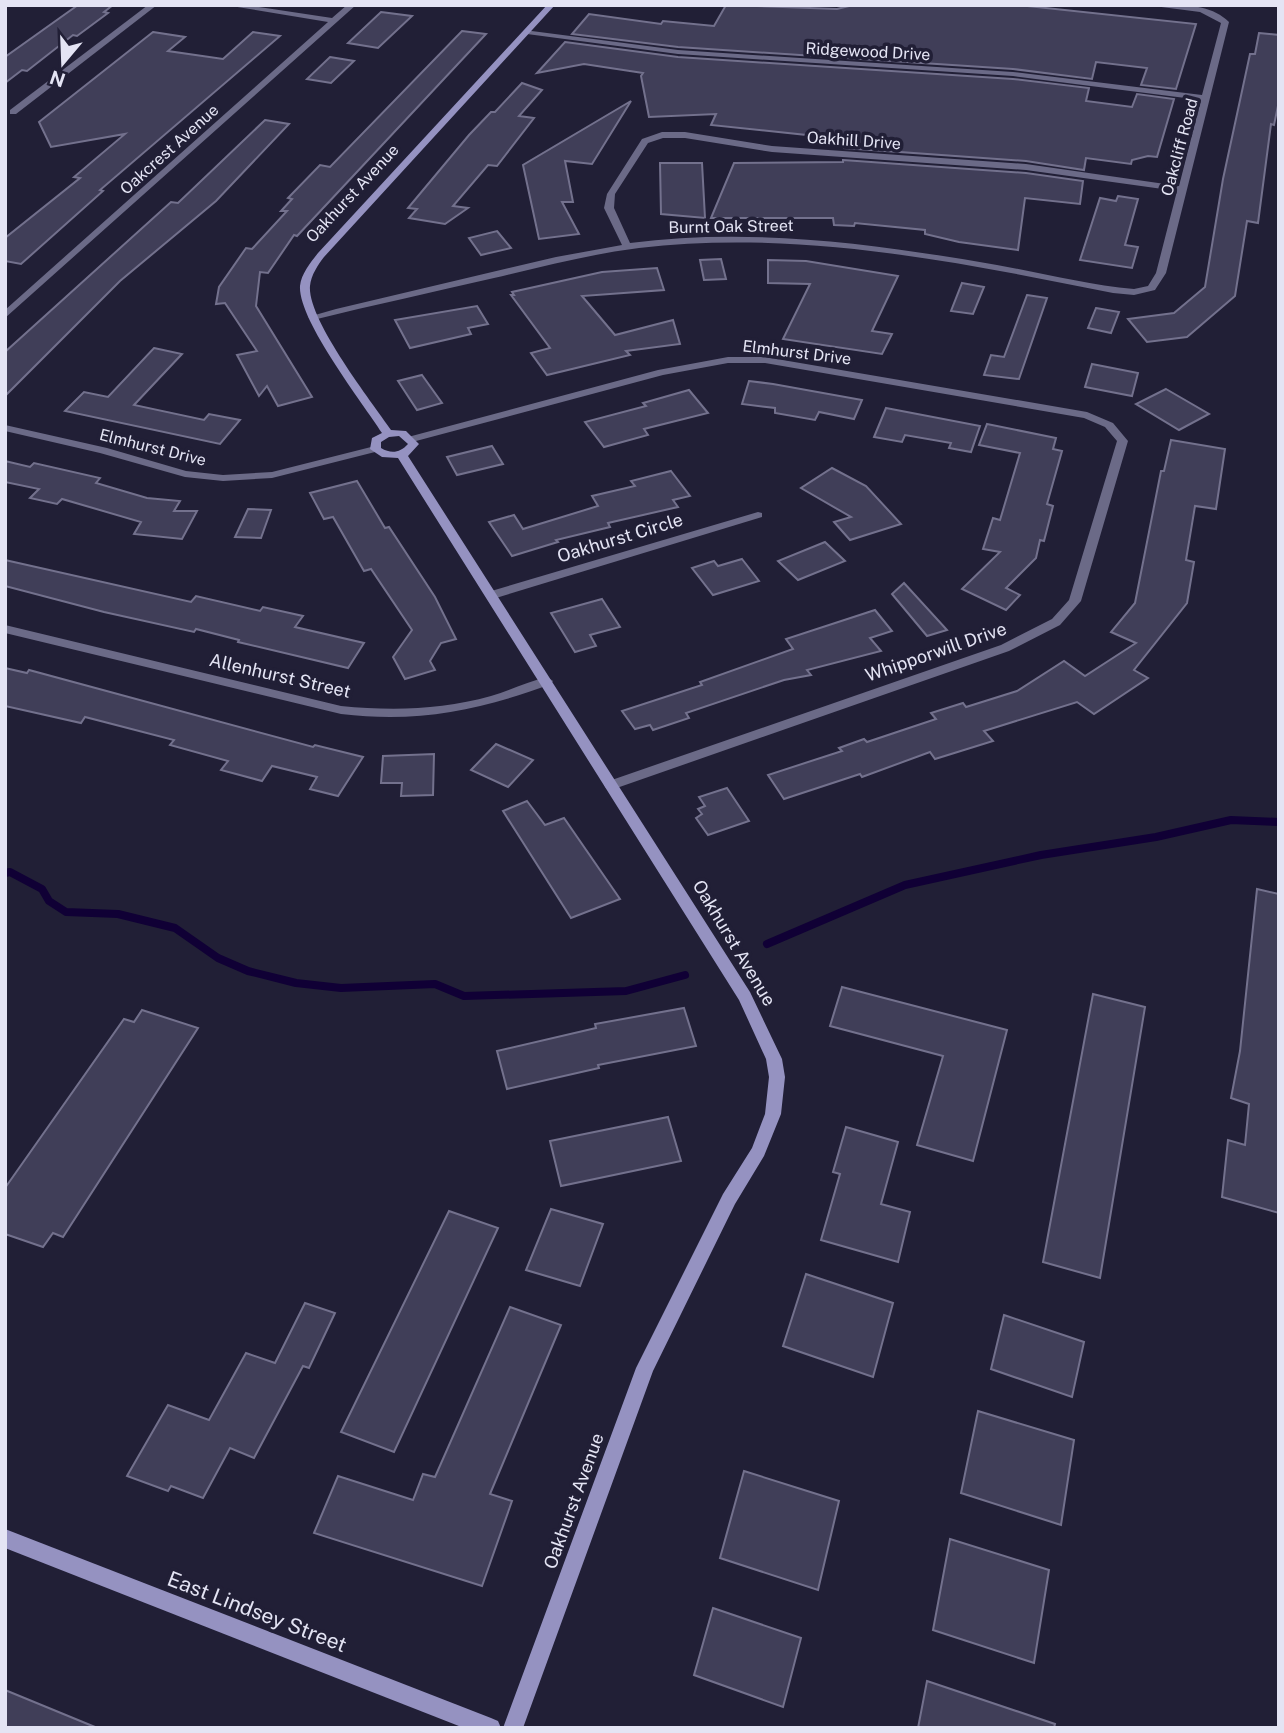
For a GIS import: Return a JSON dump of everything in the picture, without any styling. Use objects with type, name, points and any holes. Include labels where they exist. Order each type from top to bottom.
[{"type":"street","points":[[13,112],[153,5]]},
{"type":"street","points":[[229,5],[334,21]]},
{"type":"street","name":"Oakcrest Avenue","points":[[5,315],[352,5]]},
{"type":"street","name":"Oakhurst Avenue","points":[[388,434],[313,317],[304,290],[321,255],[551,5]]},
{"type":"street","name":"Oakcliff Road","points":[[1150,5],[1216,15],[1225,22],[1161,273],[1152,288]]},
{"type":"street","name":"Ridgewood Drive","points":[[527,32],[690,54],[1013,74],[1207,98]]},
{"type":"street","name":"Oakhill Drive","points":[[627,246],[608,208],[611,194],[645,141],[662,135],[685,135],[781,149],[1015,166],[1182,189]]},
{"type":"street","name":"Burnt Oak Street","points":[[313,317],[627,246],[753,239],[819,242],[1113,290],[1134,292],[1152,288]]},
{"type":"street","name":"Elmhurst Drive","points":[[412,439],[662,372],[700,363],[747,359],[838,372],[1100,420]]},
{"type":"street","name":"Whipporwill Drive","points":[[611,785],[1005,648],[1056,622],[1081,590],[1112,474],[1122,450],[1123,441],[1119,434],[1100,420]]},
{"type":"street","name":"Elmhurst Drive","points":[[5,428],[103,450],[186,474],[223,478],[272,475],[375,449]]},
{"type":"street","points":[[402,433],[412,439],[412,448],[401,454],[386,455],[375,449],[376,440],[388,434],[402,433]]},
{"type":"street","name":"Oakhurst Avenue","points":[[401,454],[745,996],[774,1060],[776,1100],[771,1119],[744,1178],[729,1199],[645,1368],[513,1728]]},
{"type":"street","name":"Oakhurst Circle","points":[[492,595],[758,514]]},
{"type":"street","name":"Allenhurst Street","points":[[5,629],[341,710],[386,716],[442,713],[510,695],[547,681]]},
{"type":"street","name":"East Lindsey Street","points":[[5,1538],[491,1728]]},
{"type":"building","points":[[78,5],[113,5],[104,12],[108,13],[77,36],[73,35],[27,71],[22,70],[5,83],[5,57]]},
{"type":"building","points":[[726,5],[837,9],[853,5],[1018,5],[1196,24],[1176,89],[1141,85],[1147,68],[1096,62],[1092,79],[1013,69],[678,47],[572,34],[589,14],[661,24],[663,21],[714,26]]},
{"type":"building","points":[[381,12],[412,16],[378,48],[348,43]]},
{"type":"building","points":[[462,31],[486,34],[297,236],[294,235],[268,273],[260,272],[256,306],[312,397],[278,406],[267,386],[259,396],[237,355],[257,351],[225,303],[216,304],[219,287],[246,248],[252,249],[287,211],[281,211],[292,199],[288,198],[320,165],[330,167]]},
{"type":"building","points":[[153,32],[185,37],[168,51],[223,59],[253,32],[280,36],[100,190],[103,191],[21,264],[5,261],[5,238],[80,178],[74,177],[125,134],[51,147],[39,122]]},
{"type":"building","points":[[1259,33],[1279,35],[1279,101],[1274,125],[1271,124],[1258,223],[1247,221],[1235,296],[1187,337],[1147,342],[1128,319],[1174,313],[1205,287],[1223,179],[1250,54],[1255,54]]},
{"type":"building","points":[[565,42],[678,57],[1013,79],[1089,88],[1086,101],[1132,107],[1137,94],[1174,99],[1157,157],[1132,160],[1131,164],[1086,158],[1084,170],[1026,161],[844,148],[844,139],[711,125],[716,114],[649,117],[641,76],[643,73],[584,64],[537,73]]},
{"type":"building","points":[[330,57],[354,61],[331,83],[307,79]]},
{"type":"building","points":[[522,83],[542,90],[519,116],[534,118],[497,166],[488,165],[453,206],[468,208],[445,224],[409,218],[417,209],[408,208],[469,135]]},
{"type":"building","points":[[631,101],[592,164],[565,161],[573,202],[562,202],[579,234],[539,239],[523,165]]},
{"type":"building","points":[[265,120],[289,124],[216,201],[120,281],[5,396],[5,352],[171,202],[178,203]]},
{"type":"building","points":[[843,160],[1026,173],[1083,181],[1080,204],[1025,198],[1018,250],[959,242],[925,234],[925,230],[855,223],[854,226],[834,225],[833,218],[711,218],[734,163]]},
{"type":"building","points":[[660,163],[702,163],[705,218],[661,214]]},
{"type":"building","points":[[1118,196],[1138,199],[1125,245],[1138,247],[1132,268],[1080,260],[1100,198],[1116,201]]},
{"type":"building","points":[[497,231],[511,248],[481,255],[469,238]]},
{"type":"building","points":[[721,259],[726,279],[704,280],[700,260]]},
{"type":"building","points":[[768,260],[806,261],[898,276],[872,331],[892,334],[882,354],[783,339],[810,284],[768,283]]},
{"type":"building","points":[[657,268],[664,290],[582,296],[615,335],[673,320],[680,344],[626,351],[630,355],[547,375],[531,353],[550,348],[511,295],[514,295],[512,292],[602,272]]},
{"type":"building","points":[[962,283],[984,287],[973,314],[951,311]]},
{"type":"building","points":[[1027,295],[1047,298],[1019,379],[984,375],[991,355],[1004,357]]},
{"type":"building","points":[[477,306],[488,324],[468,328],[471,334],[410,348],[395,320]]},
{"type":"building","points":[[1096,308],[1119,312],[1111,333],[1088,328]]},
{"type":"building","points":[[154,348],[182,354],[134,405],[204,420],[209,414],[240,420],[220,444],[65,411],[84,392],[108,397]]},
{"type":"building","points":[[1092,364],[1138,373],[1132,396],[1085,387]]},
{"type":"building","points":[[422,375],[442,403],[417,410],[398,381]]},
{"type":"building","points":[[749,381],[862,400],[854,419],[819,412],[815,420],[775,413],[775,408],[742,404]]},
{"type":"building","points":[[1166,389],[1209,414],[1179,430],[1136,404]]},
{"type":"building","points":[[689,390],[708,413],[644,429],[648,435],[604,447],[585,422],[646,406],[643,403]]},
{"type":"building","points":[[886,408],[980,426],[971,452],[949,448],[951,443],[905,435],[902,442],[874,437]]},
{"type":"building","points":[[987,424],[1056,438],[1053,449],[1062,451],[1047,504],[1053,506],[1044,541],[1040,540],[1036,558],[1006,588],[1020,595],[1006,610],[962,589],[1000,552],[983,549],[993,518],[1000,520],[1020,453],[979,445]]},
{"type":"building","points":[[1171,440],[1225,449],[1216,509],[1195,506],[1186,560],[1194,562],[1187,603],[1134,670],[1148,678],[1094,714],[1077,702],[984,731],[993,741],[935,759],[930,752],[862,777],[860,774],[784,799],[768,775],[842,751],[839,748],[864,739],[867,742],[936,719],[931,713],[963,703],[966,707],[1017,691],[1064,661],[1085,676],[1136,643],[1111,632],[1135,603],[1161,471],[1164,471]]},
{"type":"building","points":[[492,446],[503,464],[457,475],[447,457]]},
{"type":"building","points":[[5,461],[30,467],[34,463],[100,478],[96,483],[147,498],[180,501],[174,511],[197,511],[182,539],[134,534],[141,522],[62,499],[57,504],[30,498],[39,489],[5,482]]},
{"type":"building","points":[[832,468],[866,486],[901,524],[850,540],[834,522],[851,517],[801,488]]},
{"type":"building","points":[[671,471],[690,496],[673,500],[678,507],[608,523],[610,527],[556,540],[558,542],[512,556],[489,522],[514,515],[523,529],[598,506],[592,496],[635,486],[631,481]]},
{"type":"building","points":[[357,481],[385,528],[389,527],[435,597],[456,639],[441,643],[430,661],[435,670],[405,679],[393,657],[412,630],[371,569],[364,571],[333,517],[324,519],[310,493]]},
{"type":"building","points":[[248,509],[271,510],[261,538],[235,537]]},
{"type":"building","points":[[825,542],[845,561],[798,580],[778,561]]},
{"type":"building","points":[[742,559],[759,581],[713,595],[692,568],[714,561],[718,566]]},
{"type":"building","points":[[5,560],[191,602],[196,596],[260,611],[263,607],[303,616],[295,627],[364,643],[348,668],[238,642],[239,640],[196,629],[194,632],[104,612],[5,586]]},
{"type":"building","points":[[904,583],[947,630],[927,636],[892,594]]},
{"type":"building","points":[[602,599],[620,627],[590,635],[596,646],[575,652],[551,613]]},
{"type":"building","points":[[875,610],[892,631],[870,638],[881,651],[807,670],[811,675],[784,680],[686,713],[689,718],[653,730],[650,725],[635,729],[622,711],[702,685],[700,682],[793,649],[786,639]]},
{"type":"building","points":[[5,668],[27,673],[29,670],[313,747],[315,745],[363,757],[338,796],[310,789],[317,777],[272,766],[262,781],[221,770],[228,761],[170,745],[174,740],[85,717],[81,723],[5,706]]},
{"type":"building","points":[[496,744],[533,760],[508,787],[471,770]]},
{"type":"building","points":[[434,754],[433,795],[401,796],[402,783],[381,783],[383,756]]},
{"type":"building","points":[[727,788],[749,821],[708,835],[696,818],[702,814],[698,809],[705,806],[699,797]]},
{"type":"building","points":[[527,801],[545,825],[564,818],[620,899],[571,918],[503,811]]},
{"type":"building","points":[[1257,889],[1279,894],[1279,1213],[1222,1197],[1228,1140],[1245,1145],[1249,1104],[1231,1098],[1240,1051]]},
{"type":"building","points":[[842,987],[1007,1030],[973,1161],[917,1145],[943,1056],[830,1026]]},
{"type":"building","points":[[1093,994],[1145,1007],[1100,1278],[1043,1262]]},
{"type":"building","points":[[684,1008],[696,1046],[598,1065],[599,1068],[507,1089],[497,1051],[596,1028],[595,1024]]},
{"type":"building","points":[[142,1010],[198,1028],[63,1237],[53,1233],[43,1247],[5,1234],[5,1188],[124,1019],[134,1022]]},
{"type":"building","points":[[668,1117],[681,1161],[561,1186],[550,1141]]},
{"type":"building","points":[[846,1127],[898,1142],[881,1204],[910,1212],[898,1262],[821,1240],[840,1174],[833,1172]]},
{"type":"building","points":[[551,1209],[603,1224],[580,1286],[526,1270]]},
{"type":"building","points":[[449,1211],[498,1228],[394,1452],[341,1432]]},
{"type":"building","points":[[806,1274],[893,1303],[873,1377],[783,1346]]},
{"type":"building","points":[[305,1303],[335,1313],[309,1368],[303,1366],[254,1458],[230,1448],[203,1498],[171,1486],[168,1491],[127,1476],[168,1405],[209,1420],[246,1353],[275,1363]]},
{"type":"building","points":[[510,1307],[561,1325],[490,1494],[512,1501],[482,1586],[314,1533],[338,1476],[413,1500],[423,1474],[435,1477]]},
{"type":"building","points":[[1004,1315],[1084,1342],[1072,1397],[991,1369]]},
{"type":"building","points":[[978,1411],[1074,1440],[1061,1525],[961,1493]]},
{"type":"building","points":[[744,1471],[839,1501],[818,1590],[720,1558]]},
{"type":"building","points":[[950,1539],[1049,1570],[1034,1663],[933,1630]]},
{"type":"building","points":[[713,1608],[801,1638],[783,1707],[694,1675]]},
{"type":"building","points":[[927,1681],[1055,1724],[1054,1728],[918,1728]]},
{"type":"building","points":[[5,1690],[95,1727],[95,1728],[5,1728]]},
{"type":"waterway","points":[[767,944],[905,885],[1041,855],[1156,837],[1231,820],[1279,822]]},
{"type":"waterway","points":[[5,873],[10,872],[42,889],[49,901],[66,912],[118,914],[175,928],[218,958],[248,971],[296,983],[341,988],[435,984],[464,996],[626,991],[685,975]]}]
